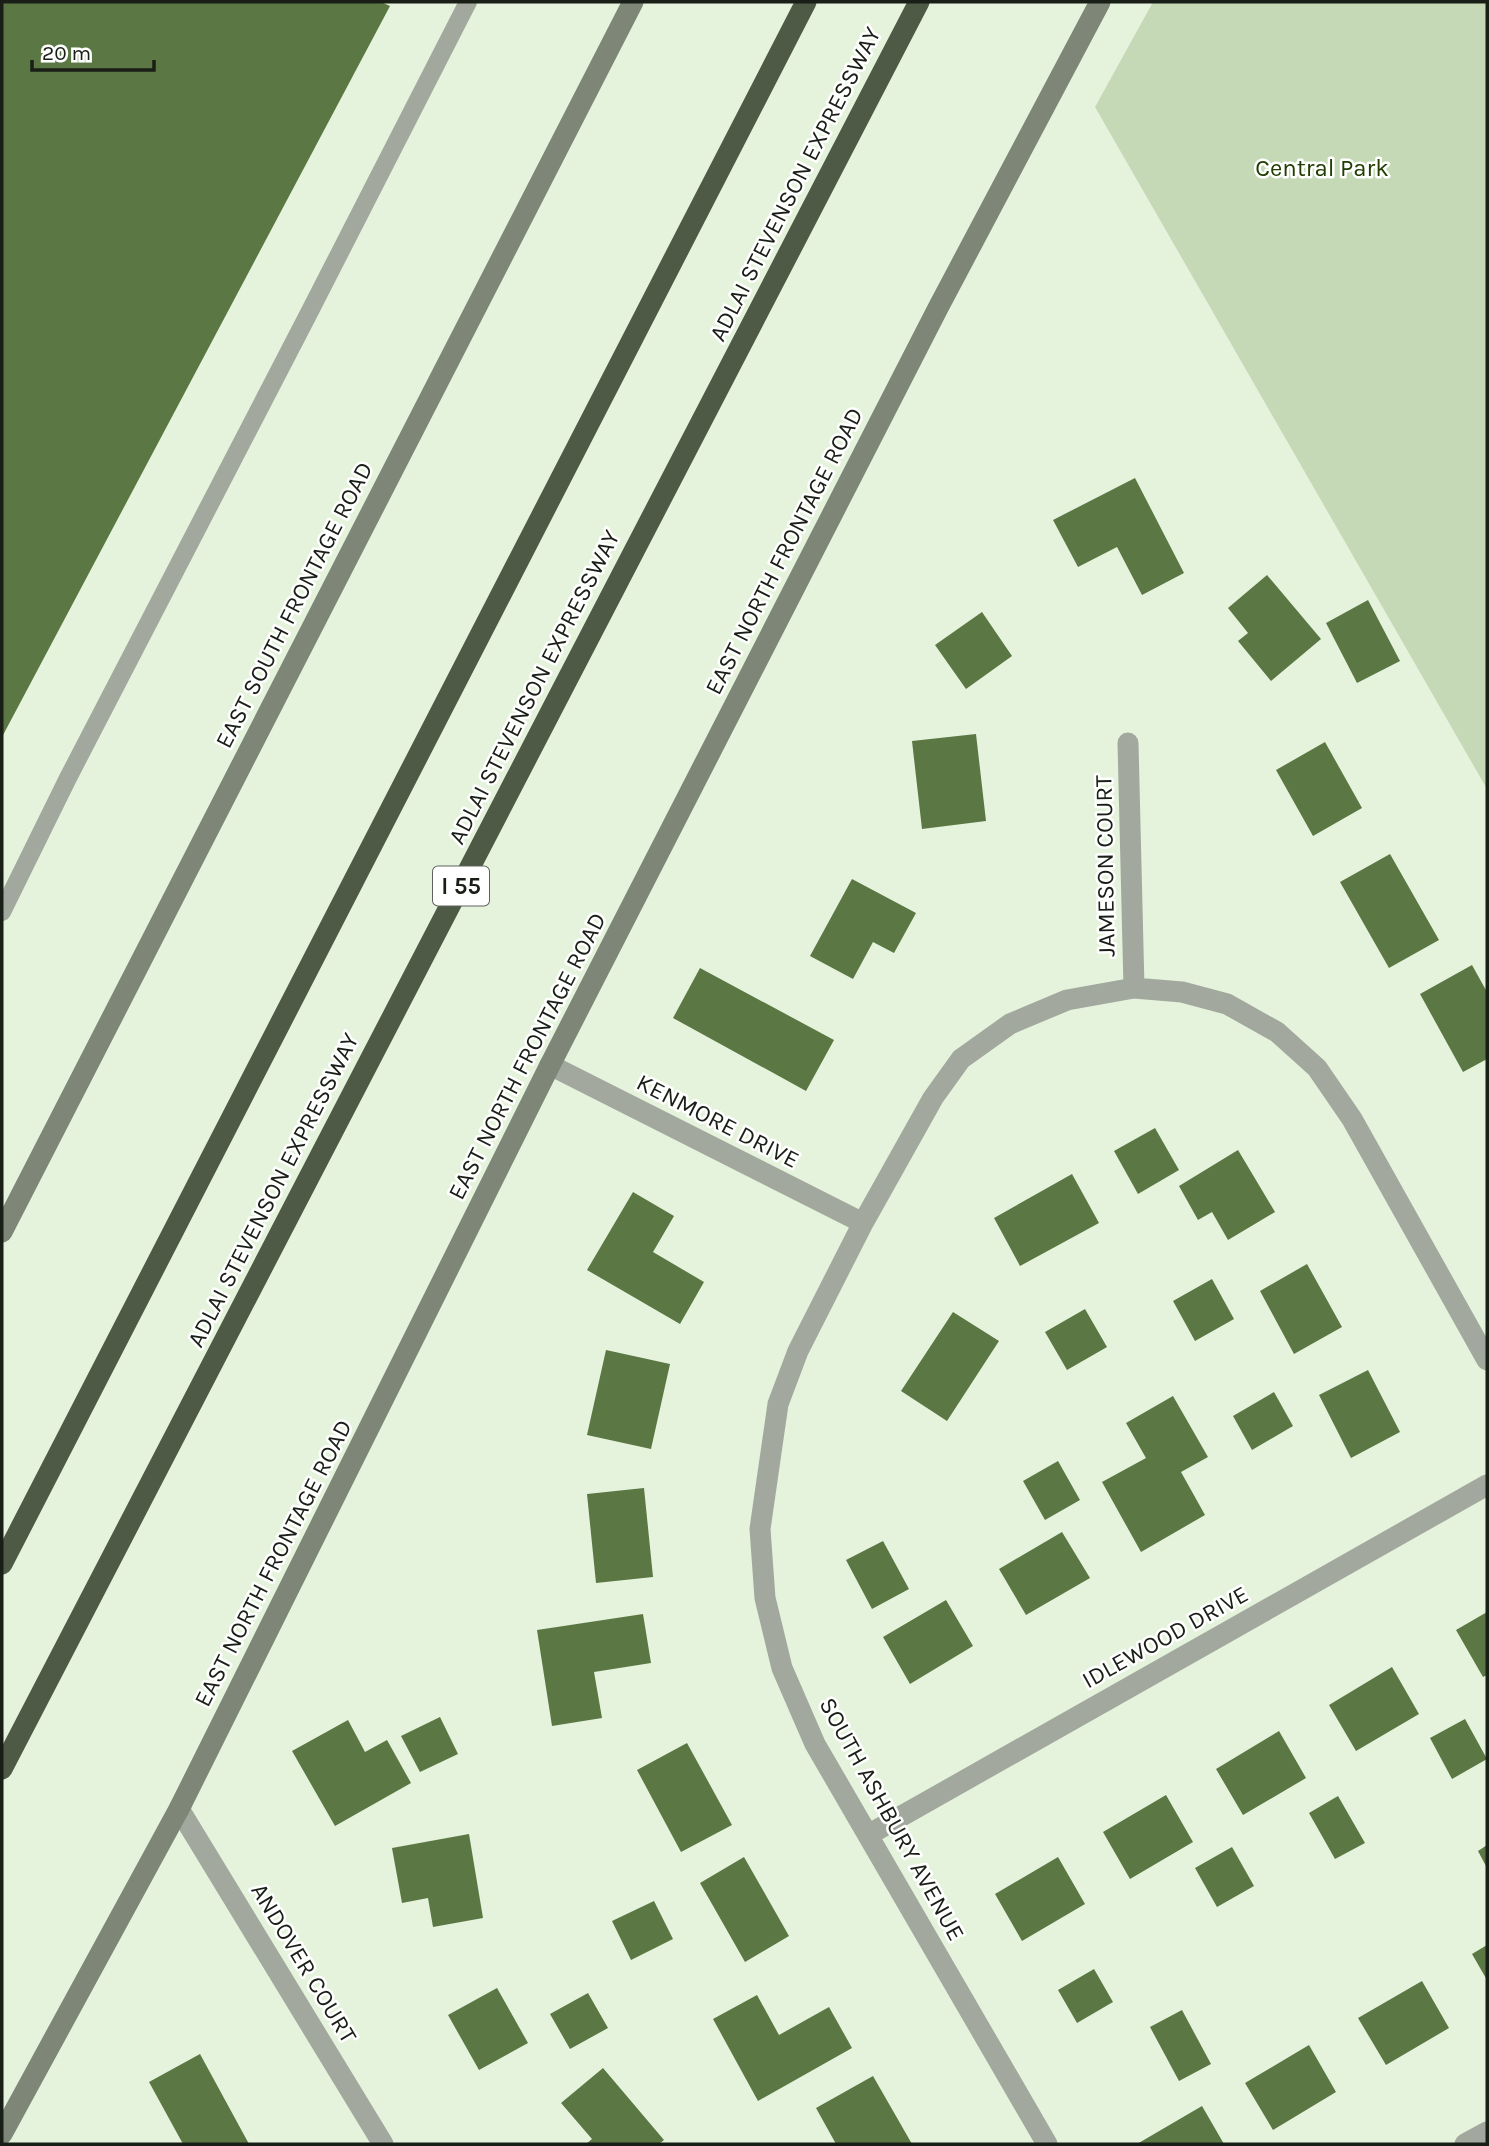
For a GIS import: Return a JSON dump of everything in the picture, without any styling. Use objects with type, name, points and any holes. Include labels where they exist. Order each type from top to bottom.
[{"type":"highway","points":[[2,1564],[806,2]]},
{"type":"highway","name":"ADLAI STEVENSON EXPRESSWAY","points":[[2,1769],[919,2]]},
{"type":"street","name":"EAST NORTH FRONTAGE ROAD","points":[[2,2134],[179,1809],[550,1065],[938,308],[1100,2]]},
{"type":"street","name":"EAST SOUTH FRONTAGE ROAD","points":[[2,1232],[626,4]]},
{"type":"street","name":"JAMESON COURT","points":[[1128,743],[1134,988]]},
{"type":"street","name":"SOUTH ASHBURY AVENUE","points":[[1047,2144],[815,1744],[782,1668],[765,1598],[760,1529],[778,1404],[798,1351],[863,1223],[933,1098],[961,1059],[1010,1024],[1067,1000],[1134,988],[1182,992],[1227,1004],[1277,1032],[1317,1068],[1352,1119],[1487,1360]]},
{"type":"street","name":"KENMORE DRIVE","points":[[550,1065],[863,1223]]},
{"type":"street","name":"IDLEWOOD DRIVE","points":[[868,1835],[1487,1485]]},
{"type":"street","name":"ANDOVER COURT","points":[[179,1809],[383,2144]]},
{"type":"street","points":[[1465,2144],[1487,2132]]},
{"type":"lane","points":[[2,912],[68,778],[468,2]]},
{"type":"green space","name":"Central Park","points":[[1153,2],[1487,2],[1487,789],[1095,107]]},
{"type":"building","points":[[2,2],[381,2],[390,6],[2,737]]},
{"type":"building","points":[[1135,478],[1184,573],[1142,595],[1117,547],[1078,567],[1053,520]]},
{"type":"building","points":[[1267,575],[1321,639],[1271,681],[1238,641],[1248,633],[1228,608]]},
{"type":"building","points":[[1368,600],[1400,661],[1357,683],[1326,623]]},
{"type":"building","points":[[982,612],[1012,656],[966,689],[935,645]]},
{"type":"building","points":[[976,734],[986,821],[922,829],[912,741]]},
{"type":"building","points":[[1325,742],[1362,808],[1313,836],[1276,770]]},
{"type":"building","points":[[1390,854],[1439,940],[1389,968],[1340,882]]},
{"type":"building","points":[[852,879],[916,913],[894,953],[873,942],[853,979],[810,956]]},
{"type":"building","points":[[1472,965],[1487,992],[1487,1059],[1463,1072],[1420,994]]},
{"type":"building","points":[[700,968],[834,1040],[806,1091],[673,1018]]},
{"type":"building","points":[[1155,1128],[1179,1170],[1138,1194],[1114,1151]]},
{"type":"building","points":[[1238,1150],[1275,1212],[1228,1240],[1212,1212],[1198,1220],[1179,1186]]},
{"type":"building","points":[[1072,1174],[1099,1223],[1020,1266],[994,1218]]},
{"type":"building","points":[[633,1192],[674,1216],[653,1252],[704,1282],[680,1324],[587,1270]]},
{"type":"building","points":[[1307,1264],[1342,1327],[1294,1354],[1260,1291]]},
{"type":"building","points":[[1212,1279],[1234,1319],[1195,1341],[1173,1301]]},
{"type":"building","points":[[1085,1309],[1107,1347],[1067,1370],[1045,1332]]},
{"type":"building","points":[[953,1312],[999,1341],[947,1421],[901,1391]]},
{"type":"building","points":[[606,1350],[670,1364],[651,1449],[587,1435]]},
{"type":"building","points":[[1368,1370],[1400,1432],[1351,1458],[1319,1395]]},
{"type":"building","points":[[1274,1392],[1293,1426],[1252,1450],[1233,1416]]},
{"type":"building","points":[[1173,1396],[1208,1457],[1181,1472],[1205,1515],[1141,1552],[1102,1482],[1146,1458],[1126,1423]]},
{"type":"building","points":[[1058,1461],[1080,1500],[1045,1520],[1023,1481]]},
{"type":"building","points":[[644,1488],[653,1577],[596,1583],[587,1494]]},
{"type":"building","points":[[1062,1532],[1090,1578],[1026,1615],[999,1569]]},
{"type":"building","points":[[883,1541],[909,1589],[872,1609],[846,1560]]},
{"type":"building","points":[[946,1600],[973,1646],[910,1684],[883,1637]]},
{"type":"building","points":[[1487,1612],[1487,1675],[1483,1677],[1456,1630]]},
{"type":"building","points":[[643,1614],[651,1663],[594,1672],[602,1718],[552,1726],[537,1630]]},
{"type":"building","points":[[1392,1667],[1419,1714],[1356,1751],[1329,1705]]},
{"type":"building","points":[[440,1717],[458,1754],[420,1772],[401,1736]]},
{"type":"building","points":[[1465,1719],[1487,1759],[1452,1779],[1430,1738]]},
{"type":"building","points":[[348,1720],[365,1752],[387,1740],[411,1783],[335,1826],[292,1751]]},
{"type":"building","points":[[1279,1731],[1306,1778],[1243,1815],[1216,1769]]},
{"type":"building","points":[[687,1743],[732,1825],[681,1852],[637,1770]]},
{"type":"building","points":[[1166,1795],[1193,1842],[1130,1879],[1103,1832]]},
{"type":"building","points":[[1338,1796],[1365,1843],[1335,1859],[1309,1813]]},
{"type":"building","points":[[469,1834],[483,1918],[433,1927],[428,1898],[402,1903],[392,1848]]},
{"type":"building","points":[[1487,1845],[1487,1868],[1478,1851]]},
{"type":"building","points":[[1232,1847],[1254,1886],[1217,1907],[1195,1868]]},
{"type":"building","points":[[744,1857],[789,1936],[745,1962],[700,1883]]},
{"type":"building","points":[[1058,1857],[1085,1904],[1022,1941],[995,1894]]},
{"type":"building","points":[[654,1901],[673,1939],[631,1960],[612,1921]]},
{"type":"building","points":[[1487,1945],[1487,1980],[1472,1954]]},
{"type":"building","points":[[1094,1969],[1113,2002],[1077,2023],[1058,1990]]},
{"type":"building","points":[[1422,1981],[1449,2028],[1386,2065],[1358,2018]]},
{"type":"building","points":[[497,1988],[528,2043],[479,2070],[448,2015]]},
{"type":"building","points":[[588,1993],[608,2028],[570,2049],[550,2014]]},
{"type":"building","points":[[757,1995],[779,2035],[829,2007],[852,2048],[758,2101],[713,2019]]},
{"type":"building","points":[[1182,2010],[1211,2064],[1179,2081],[1150,2027]]},
{"type":"building","points":[[1309,2045],[1336,2092],[1273,2130],[1245,2083]]},
{"type":"building","points":[[200,2054],[249,2144],[183,2144],[149,2082]]},
{"type":"building","points":[[603,2068],[664,2140],[659,2144],[586,2144],[592,2139],[561,2103]]},
{"type":"building","points":[[873,2076],[912,2144],[836,2144],[816,2108]]},
{"type":"building","points":[[1202,2106],[1224,2144],[1137,2144]]}]
